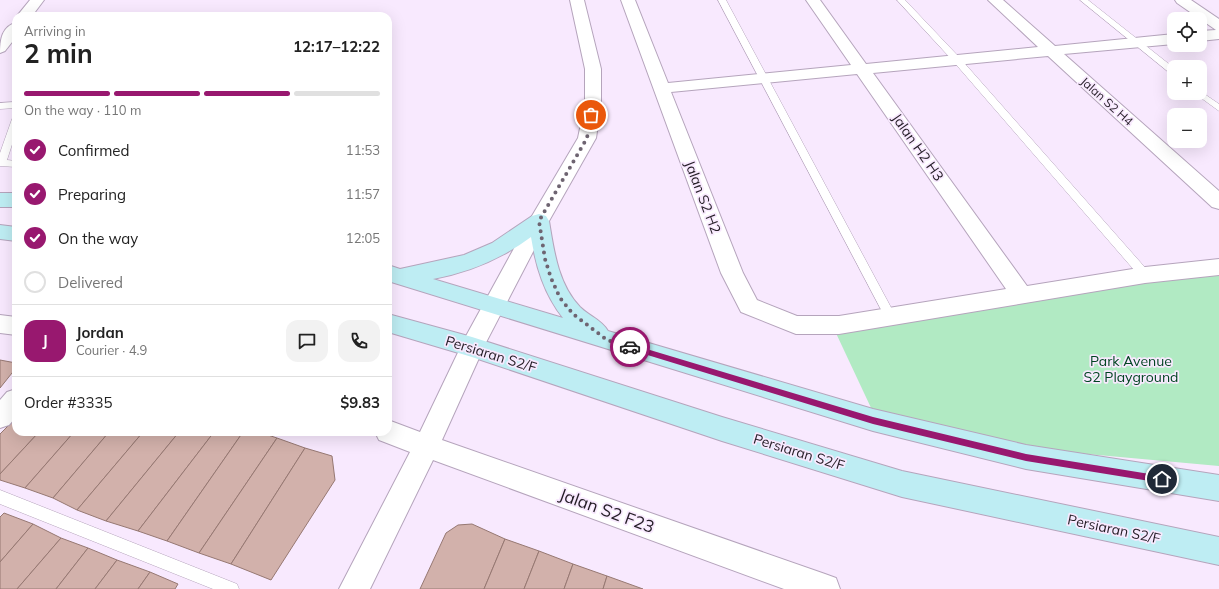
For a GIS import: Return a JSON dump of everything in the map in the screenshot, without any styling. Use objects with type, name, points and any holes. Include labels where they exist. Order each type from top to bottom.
[{"type":"main road","points":[[0,200],[12,200]]},
{"type":"main road","points":[[394,275],[435,270],[474,260],[494,251],[539,221],[545,259],[551,278],[560,298],[573,314],[607,340]]},
{"type":"main road","points":[[0,232],[12,234]]},
{"type":"main road","points":[[394,275],[873,420],[1026,457],[1219,488]]},
{"type":"main road","name":"Persiaran S2/F","points":[[392,324],[472,348],[714,426],[902,484],[1219,551]]},
{"type":"street","points":[[27,12],[37,0]]},
{"type":"street","points":[[354,589],[427,445],[493,306],[539,221],[587,138],[593,104],[593,69],[577,0]]},
{"type":"street","name":"Jalan S2 H2","points":[[628,0],[732,273],[749,306],[796,325],[838,325],[1021,294],[1145,275],[1219,266]]},
{"type":"street","name":"Jalan H2 H3","points":[[814,0],[1021,294]]},
{"type":"street","name":"Jalan S2 H4","points":[[995,0],[1219,202]]},
{"type":"street","points":[[1182,0],[1219,26]]},
{"type":"street","points":[[0,48],[12,32]]},
{"type":"street","points":[[1207,35],[1219,34]]},
{"type":"street","points":[[662,88],[1167,40]]},
{"type":"street","points":[[0,324],[12,326]]},
{"type":"street","points":[[0,416],[12,404]]},
{"type":"street","name":"Jalan S2 F23","points":[[392,433],[427,445],[790,583],[825,589]]},
{"type":"lane","points":[[722,0],[890,316]]},
{"type":"lane","points":[[901,0],[956,59],[1145,275]]},
{"type":"lane","points":[[1084,0],[1167,66]]},
{"type":"lane","points":[[1207,99],[1219,108]]},
{"type":"lane","points":[[0,106],[12,105]]},
{"type":"lane","points":[[12,131],[1,164],[12,164]]},
{"type":"lane","points":[[0,497],[232,589]]},
{"type":"green space","name":"Park Avenue S2 Playground","points":[[1219,268],[1219,466],[1021,448],[872,410],[835,331]]},
{"type":"building","points":[[0,360],[12,362],[12,373],[0,388]]},
{"type":"building","points":[[12,422],[12,436],[35,436],[0,474],[0,434]]},
{"type":"building","points":[[35,436],[70,436],[25,488],[0,480],[0,474]]},
{"type":"building","points":[[70,436],[106,436],[53,498],[25,488]]},
{"type":"building","points":[[106,436],[140,436],[77,510],[53,498]]},
{"type":"building","points":[[140,436],[176,436],[106,521],[77,510]]},
{"type":"building","points":[[176,436],[211,436],[138,531],[106,521]]},
{"type":"building","points":[[211,436],[240,436],[167,541],[138,531]]},
{"type":"building","points":[[240,436],[271,436],[277,438],[199,553],[167,541]]},
{"type":"building","points":[[277,438],[305,448],[231,564],[199,553]]},
{"type":"building","points":[[305,448],[332,456],[335,480],[271,580],[231,564]]},
{"type":"building","points":[[4,513],[33,524],[0,562],[0,517]]},
{"type":"building","points":[[33,524],[61,538],[17,589],[0,589],[0,562]]},
{"type":"building","points":[[472,524],[505,539],[484,589],[420,589],[446,533],[458,525]]},
{"type":"building","points":[[61,538],[88,548],[56,589],[17,589]]},
{"type":"building","points":[[505,539],[539,551],[524,589],[484,589]]},
{"type":"building","points":[[88,548],[117,560],[95,589],[56,589]]},
{"type":"building","points":[[539,551],[573,564],[564,589],[524,589]]},
{"type":"building","points":[[117,560],[150,572],[138,589],[95,589]]},
{"type":"building","points":[[573,564],[607,576],[603,589],[564,589]]},
{"type":"building","points":[[150,572],[178,584],[175,589],[138,589]]},
{"type":"building","points":[[607,576],[643,589],[603,589]]},
{"type":"way so far","points":[[591,115],[587,138],[539,221],[545,259],[551,278],[560,298],[573,314],[607,340],[630,347]]},
{"type":"route","points":[[630,347],[873,420],[1026,457],[1162,479]]}]
